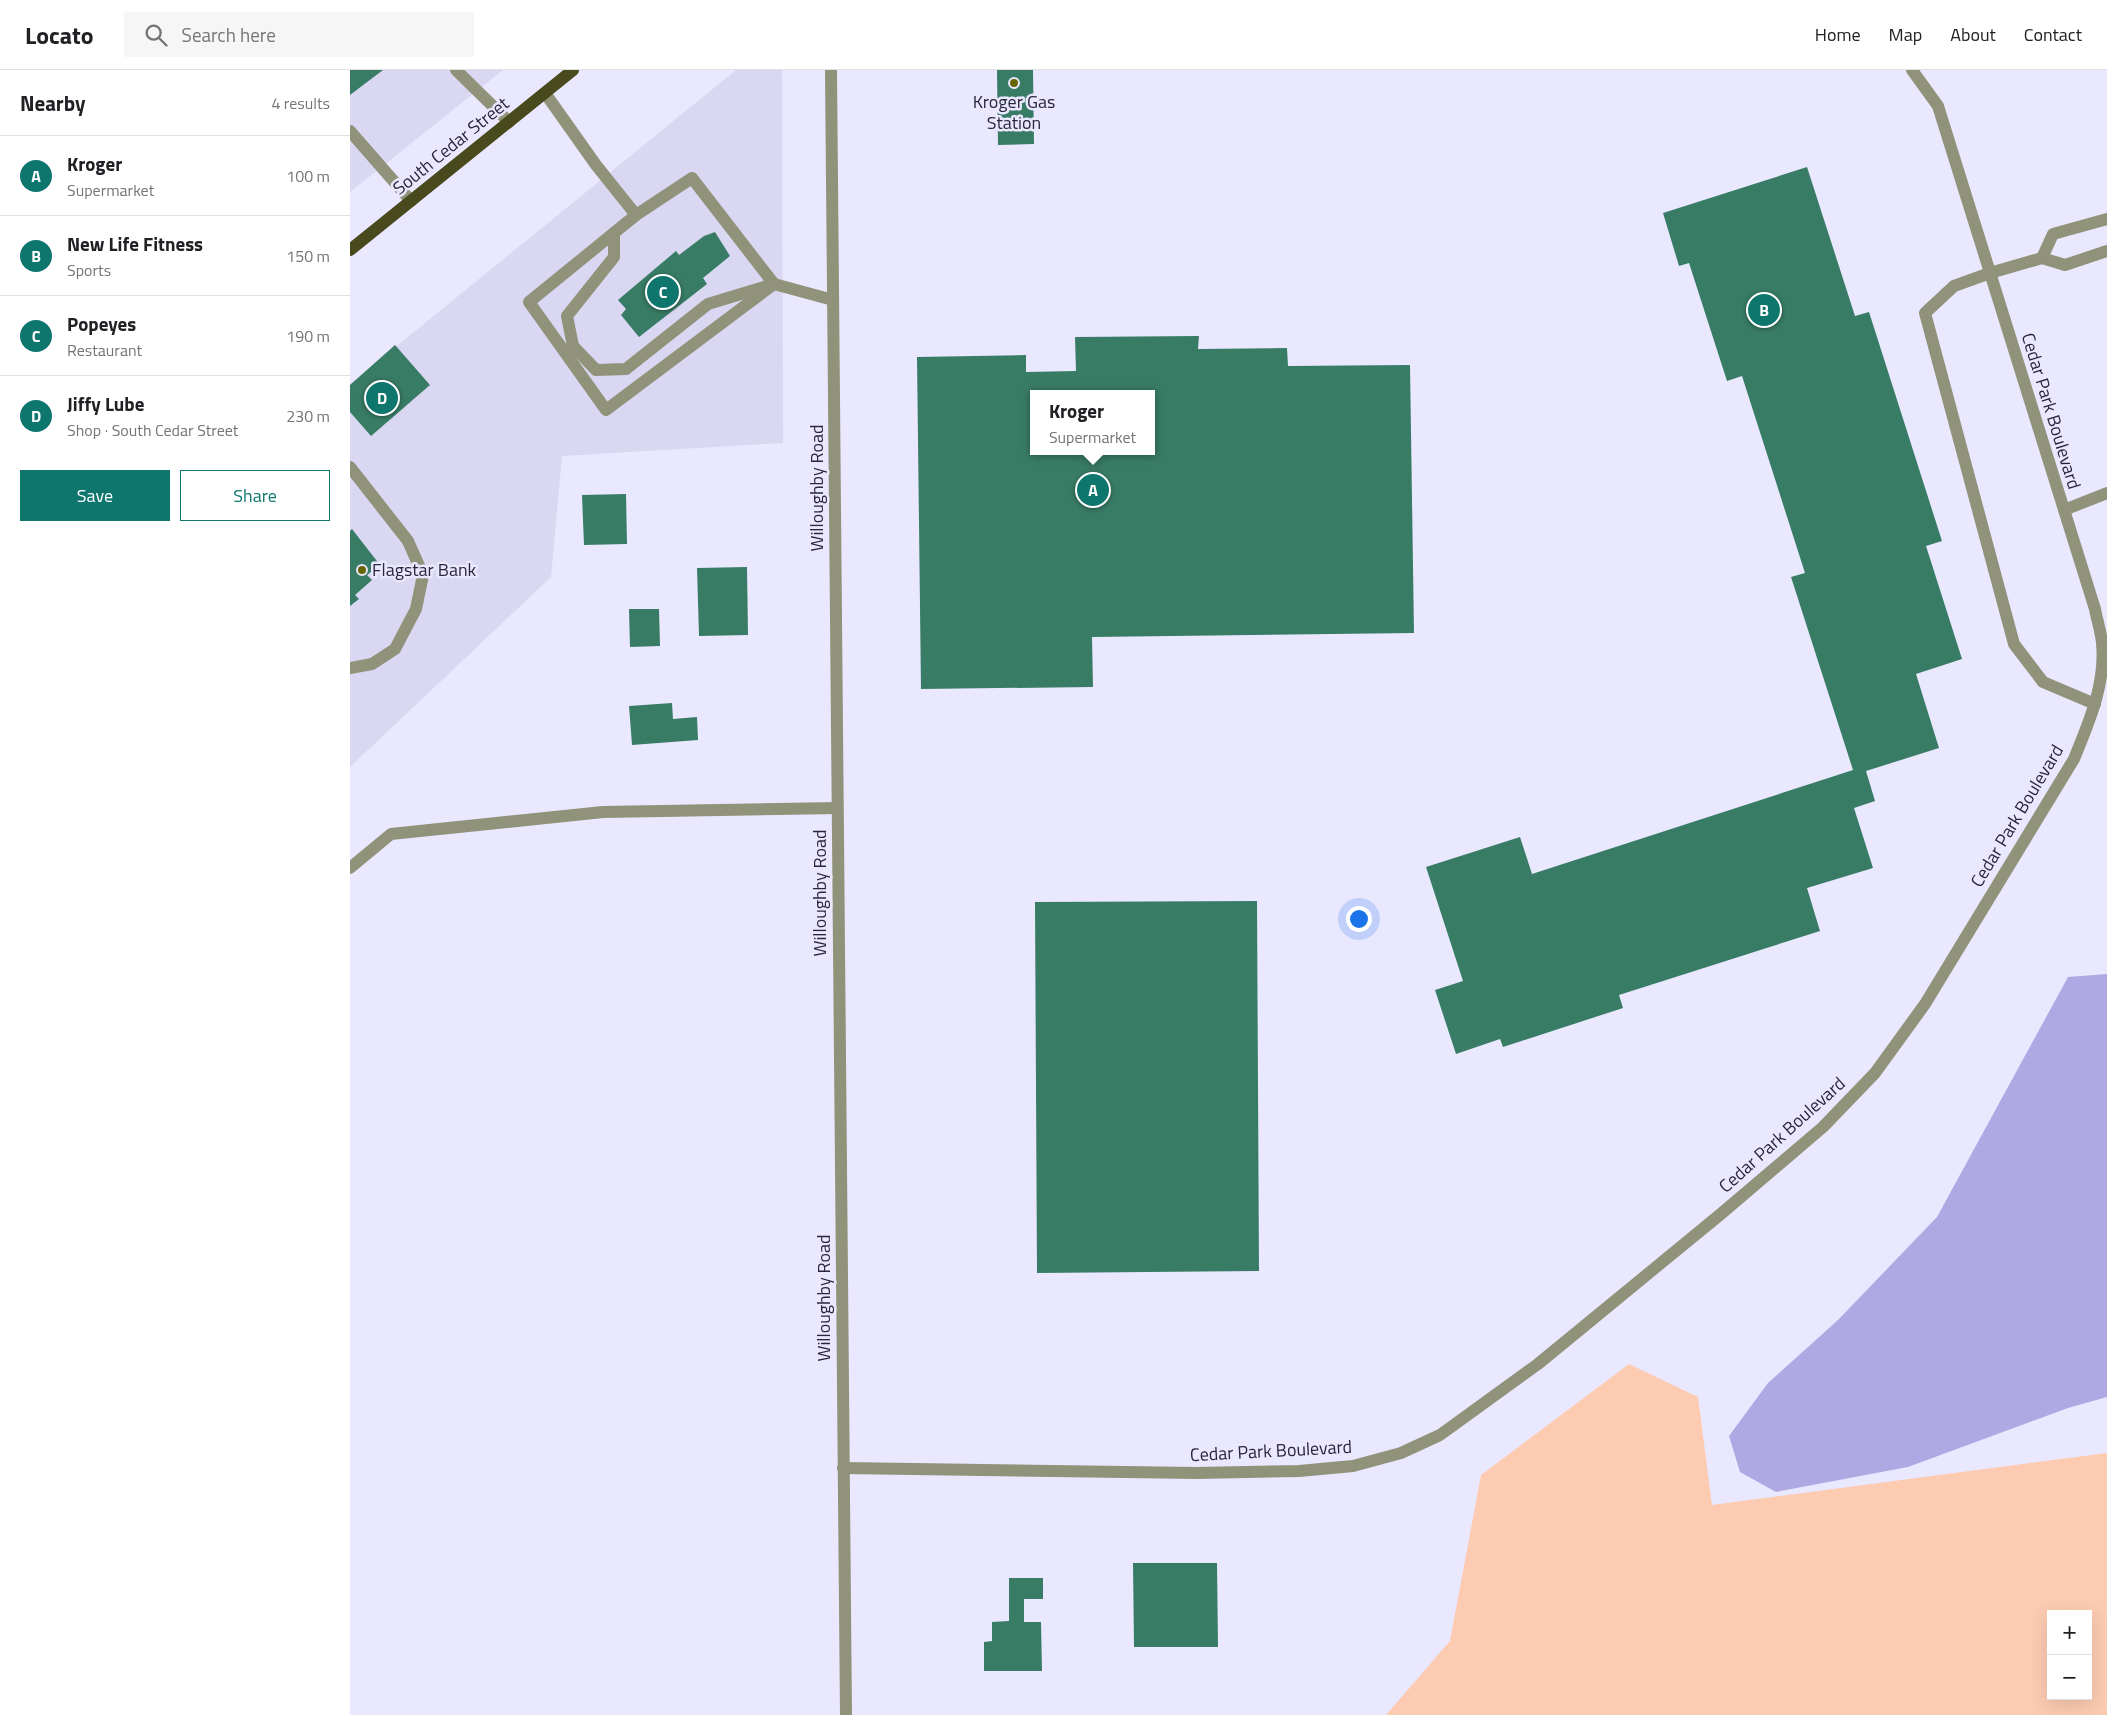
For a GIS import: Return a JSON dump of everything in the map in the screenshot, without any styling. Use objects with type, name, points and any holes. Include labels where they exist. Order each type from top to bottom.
[{"type":"main road","name":"South Cedar Street","points":[[350,250],[573,70]]},
{"type":"street","points":[[456,70],[508,122]]},
{"type":"street","name":"Willoughby Road","points":[[831,70],[842,1468],[846,1715]]},
{"type":"street","name":"Cedar Park Boulevard","points":[[842,1468],[1197,1473],[1299,1471],[1353,1466],[1401,1454],[1440,1435],[1538,1364],[1823,1128],[1875,1073],[1925,1004],[2074,758],[2095,704],[2099,688],[2102,644],[2095,609],[1938,106],[1912,70]]},
{"type":"street","points":[[545,93],[596,165],[636,215]]},
{"type":"street","points":[[350,131],[411,202]]},
{"type":"street","points":[[692,178],[774,284],[606,410],[529,302],[636,215],[692,178]]},
{"type":"street","points":[[2042,258],[2053,234],[2107,219]]},
{"type":"street","points":[[614,233],[614,257],[567,316],[573,346],[596,370],[626,369],[708,304],[774,284],[833,300]]},
{"type":"street","points":[[2095,704],[2043,682],[2014,644],[1925,313],[1954,286],[1990,273],[2042,258],[2065,265],[2107,251]]},
{"type":"street","points":[[350,467],[408,541],[422,575],[416,609],[396,649],[372,664],[350,668]]},
{"type":"street","points":[[2064,510],[2107,492]]},
{"type":"street","points":[[350,868],[390,834],[603,812],[837,808]]},
{"type":"shaded area","points":[[350,70],[503,70],[350,192]]},
{"type":"shaded area","points":[[736,70],[782,70],[783,443],[562,456],[551,577],[350,767],[350,384]]},
{"type":"shaded area","points":[[2107,974],[2107,1397],[2068,1408],[1908,1467],[1776,1492],[1740,1472],[1729,1436],[1768,1383],[1838,1320],[1937,1217],[2068,977]]},
{"type":"shaded area","points":[[1629,1364],[1698,1397],[1712,1505],[2107,1453],[2107,1715],[1386,1715],[1450,1641],[1481,1475]]},
{"type":"building","points":[[350,70],[383,70],[350,95]]},
{"type":"building","points":[[997,70],[1033,70],[1034,144],[998,145]]},
{"type":"building","points":[[1807,167],[1855,316],[1869,312],[1942,541],[1926,546],[1962,659],[1916,674],[1939,748],[1866,771],[1875,801],[1854,808],[1873,868],[1807,888],[1820,931],[1619,995],[1623,1008],[1503,1047],[1500,1039],[1456,1054],[1435,990],[1463,981],[1426,867],[1520,837],[1532,874],[1853,770],[1791,577],[1805,573],[1742,376],[1727,381],[1689,263],[1679,266],[1663,213]]},
{"type":"building","points":[[715,232],[730,256],[703,278],[707,284],[639,337],[621,315],[626,309],[618,300],[676,251],[679,255],[704,236]]},
{"type":"building","points":[[1199,336],[1198,349],[1287,348],[1288,366],[1410,365],[1414,633],[1092,637],[1093,687],[921,689],[917,357],[1026,355],[1026,372],[1076,371],[1075,337]]},
{"type":"building","points":[[395,345],[430,385],[371,436],[350,412],[350,385]]},
{"type":"building","points":[[626,494],[627,544],[584,545],[582,495]]},
{"type":"building","name":"Flagstar Bank","points":[[352,529],[380,565],[367,575],[372,580],[355,595],[359,599],[350,606],[350,531]]},
{"type":"building","points":[[747,567],[748,635],[699,636],[697,568]]},
{"type":"building","points":[[629,609],[659,609],[660,646],[630,647]]},
{"type":"building","points":[[672,703],[673,719],[697,717],[698,740],[632,745],[629,706]]},
{"type":"building","points":[[1257,901],[1259,1271],[1037,1273],[1035,902]]},
{"type":"building","points":[[1133,1563],[1217,1563],[1218,1647],[1134,1647]]},
{"type":"building","points":[[1009,1578],[1043,1578],[1043,1599],[1024,1599],[1024,1622],[1041,1622],[1042,1671],[984,1671],[984,1642],[992,1641],[992,1622],[1009,1621]]},
{"type":"place","name":"Kroger Gas Station","points":[[1014,83]]},
{"type":"place","name":"Popeyes","points":[[663,292]]},
{"type":"place","name":"New Life Fitness","points":[[1764,310]]},
{"type":"place","name":"Jiffy Lube","points":[[382,398]]},
{"type":"place","name":"Kroger","points":[[1093,490]]},
{"type":"place","name":"Flagstar Bank","points":[[362,570]]}]
